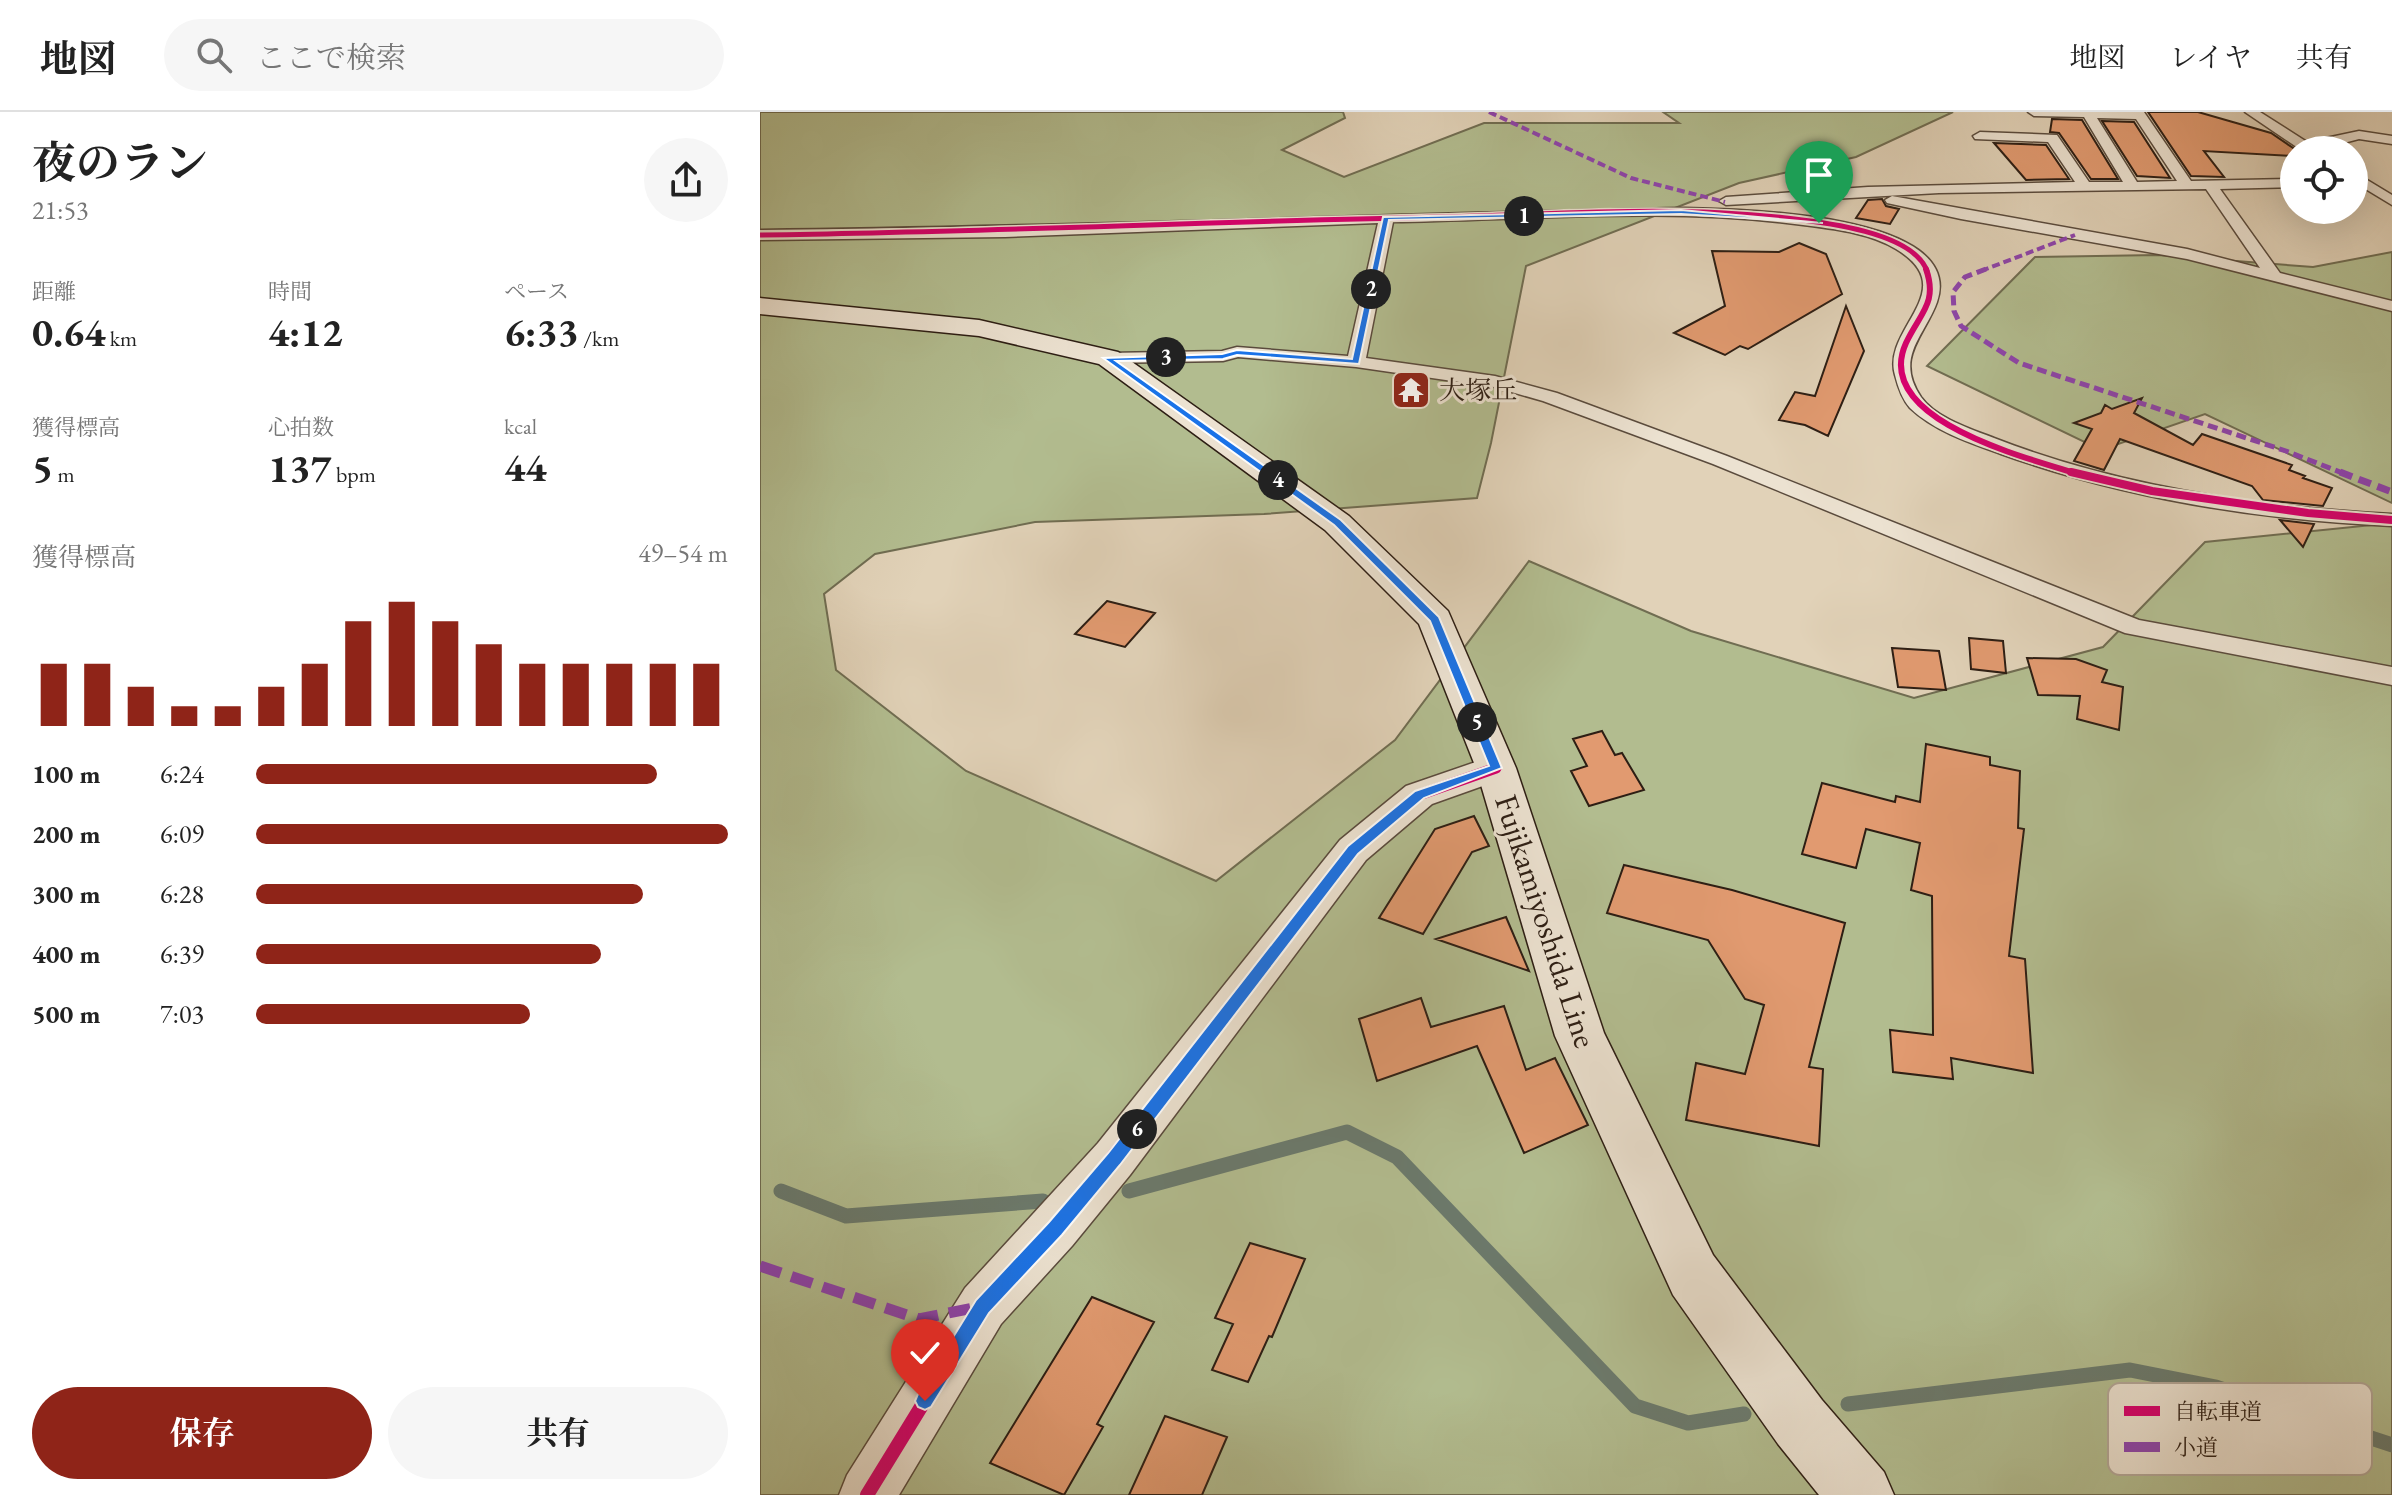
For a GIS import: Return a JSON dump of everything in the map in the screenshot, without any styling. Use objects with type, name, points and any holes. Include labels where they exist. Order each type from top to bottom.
[{"type":"main road","name":"Fujikamiyoshida Line","points":[[760,306],[979,328],[1108,358],[1337,523],[1435,619],[1496,768],[1580,1036],[1693,1275],[1800,1422],[1861,1495]]},
{"type":"street","points":[[2034,112],[2140,115],[2187,186]]},
{"type":"street","points":[[2251,112],[2288,136]]},
{"type":"street","points":[[2088,113],[2133,186]]},
{"type":"street","points":[[1980,136],[2023,131],[2052,138],[2086,188]]},
{"type":"street","points":[[2368,136],[2392,140]]},
{"type":"street","points":[[2368,180],[2391,181]]},
{"type":"street","points":[[1602,214],[1787,195],[1911,188],[2280,183]]},
{"type":"street","points":[[2210,185],[2274,276]]},
{"type":"street","points":[[2368,186],[2392,201]]},
{"type":"street","points":[[1832,194],[1882,198],[1961,215],[2187,254],[2392,306]]},
{"type":"street","points":[[760,235],[1005,232],[1386,218],[1723,213],[1854,228],[1888,238],[1918,255],[1926,264],[1933,284],[1929,306],[1903,346],[1899,368],[1913,400],[1949,427],[2060,469],[2127,486],[2330,518],[2392,520]]},
{"type":"street","points":[[1356,362],[1386,218]]},
{"type":"street","points":[[1108,358],[1223,356],[1237,352],[1356,362],[1495,382],[1550,397],[1748,471],[2134,627],[2392,676]]},
{"type":"street","points":[[867,1495],[983,1306],[1055,1229],[1114,1159],[1353,850],[1419,795],[1496,768]]},
{"type":"green space","points":[[760,112],[1343,112],[1345,118],[1282,150],[1344,177],[1484,123],[1679,123],[1663,112],[1953,112],[1856,157],[1739,183],[1526,266],[1477,498],[1264,514],[1035,522],[875,554],[824,594],[836,670],[966,771],[1216,881],[1395,740],[1529,561],[1691,631],[1914,698],[2103,647],[2205,542],[2392,523],[2392,1495],[760,1495]]},
{"type":"green space","points":[[2392,252],[2392,503],[2205,414],[2101,450],[1927,366],[2035,257],[2158,255],[2313,267]]},
{"type":"building","points":[[2148,112],[2198,112],[2271,133],[2280,139],[2280,155],[2204,151],[2224,177],[2191,176]]},
{"type":"building","points":[[2052,119],[2082,120],[2118,179],[2091,179],[2059,133],[2050,132]]},
{"type":"building","points":[[2102,121],[2134,122],[2170,178],[2137,176]]},
{"type":"building","points":[[1994,143],[2046,145],[2069,179],[2026,180]]},
{"type":"building","points":[[1882,199],[1886,206],[1899,209],[1890,224],[1856,218],[1868,200]]},
{"type":"building","points":[[1799,243],[1826,254],[1842,294],[1748,349],[1740,346],[1725,355],[1674,333],[1725,306],[1712,251],[1779,252]]},
{"type":"building","points":[[1846,306],[1864,351],[1828,436],[1805,425],[1779,420],[1795,392],[1815,396]]},
{"type":"building","points":[[2142,398],[2134,413],[2193,445],[2202,434],[2292,465],[2289,470],[2332,488],[2323,506],[2263,500],[2252,486],[2120,439],[2104,470],[2074,461],[2092,429],[2074,423],[2101,413],[2105,405],[2112,409]]},
{"type":"building","points":[[2280,520],[2314,524],[2303,547]]},
{"type":"building","points":[[1107,601],[1155,613],[1125,647],[1075,634]]},
{"type":"building","points":[[1969,638],[2003,641],[2006,673],[1971,669]]},
{"type":"building","points":[[1892,648],[1939,651],[1946,690],[1898,687]]},
{"type":"building","points":[[2027,658],[2076,659],[2107,670],[2102,682],[2123,687],[2119,730],[2077,719],[2080,696],[2038,695]]},
{"type":"building","points":[[1602,731],[1615,755],[1622,753],[1644,790],[1589,806],[1571,771],[1587,766],[1573,739]]},
{"type":"building","points":[[1926,744],[1990,757],[1990,765],[2020,771],[2018,828],[2024,829],[2009,956],[2025,959],[2033,1073],[1951,1058],[1953,1079],[1893,1072],[1890,1030],[1933,1035],[1932,896],[1911,890],[1920,843],[1866,829],[1856,868],[1802,854],[1822,783],[1895,802],[1896,796],[1920,802]]},
{"type":"building","points":[[1474,816],[1489,846],[1472,852],[1423,934],[1379,918],[1435,829]]},
{"type":"building","points":[[1624,865],[1732,890],[1845,923],[1809,1067],[1823,1069],[1819,1146],[1686,1120],[1696,1063],[1745,1074],[1764,1005],[1745,999],[1708,940],[1607,913]]},
{"type":"building","points":[[1506,917],[1529,971],[1436,939]]},
{"type":"building","points":[[1421,998],[1431,1027],[1504,1006],[1526,1070],[1555,1058],[1588,1125],[1524,1153],[1477,1046],[1377,1081],[1359,1019]]},
{"type":"building","points":[[1250,1243],[1305,1259],[1272,1337],[1269,1336],[1248,1382],[1212,1370],[1233,1324],[1215,1318]]},
{"type":"building","points":[[1092,1297],[1154,1322],[1097,1424],[1103,1427],[1064,1495],[990,1463]]},
{"type":"building","points":[[1165,1416],[1227,1437],[1202,1495],[1129,1495]]},
{"type":"waterway","points":[[1129,1191],[1347,1132],[1397,1157],[1635,1406],[1688,1423],[1744,1414]]},
{"type":"waterway","points":[[781,1191],[846,1216],[1043,1201]]},
{"type":"waterway","points":[[1848,1404],[2130,1370],[2196,1383]]},
{"type":"waterway","points":[[2372,1438],[2392,1445]]},
{"type":"marked path","points":[[1489,112],[1631,178],[1725,202]]},
{"type":"marked path","points":[[2075,235],[1965,277],[1953,292],[1954,311],[1961,326],[2019,363],[2286,451],[2392,492]]},
{"type":"marked path","points":[[760,1266],[919,1319],[983,1306]]},
{"type":"cycle path","points":[[760,235],[1005,232],[1386,218],[1681,212],[1742,214],[1826,223],[1867,232],[1901,245],[1924,263],[1932,286],[1930,299],[1906,343],[1901,367],[1915,402],[1945,423],[2047,464],[2128,487],[2308,513],[2392,520]]},
{"type":"cycle path","points":[[867,1495],[983,1306],[1055,1229],[1114,1159],[1353,850],[1419,795],[1496,768]]},
{"type":"place","name":"大塚丘","points":[[1411,390]]},
{"type":"route","points":[[925,1401],[983,1306],[1055,1229],[1114,1159],[1353,850],[1419,795],[1496,768],[1435,619],[1337,523],[1108,358],[1223,356],[1237,352],[1356,362],[1386,218],[1681,212],[1819,223]]}]
